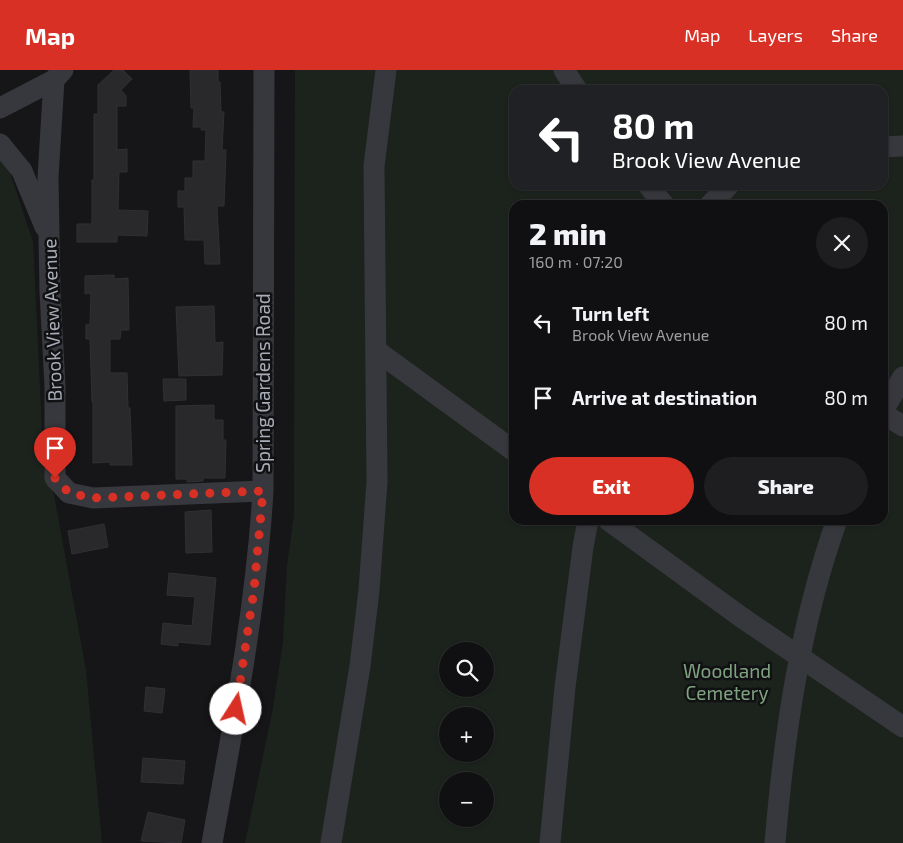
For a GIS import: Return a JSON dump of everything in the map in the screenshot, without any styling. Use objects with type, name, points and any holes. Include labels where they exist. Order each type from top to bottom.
[{"type":"street","name":"Spring Gardens Road","points":[[212,843],[246,653],[258,559],[263,491],[264,70]]},
{"type":"street","points":[[331,843],[360,666],[369,590],[378,482],[374,166],[386,70]]},
{"type":"street","points":[[564,70],[574,85]]},
{"type":"street","name":"Brook View Avenue","points":[[58,75],[48,177],[48,236],[55,386],[55,478],[69,493],[93,498],[263,491]]},
{"type":"street","points":[[0,108],[58,75]]},
{"type":"street","points":[[0,144],[22,171],[48,236]]},
{"type":"street","points":[[888,147],[903,146]]},
{"type":"street","points":[[652,190],[660,200]]},
{"type":"street","points":[[715,200],[724,190]]},
{"type":"street","points":[[377,351],[509,447]]},
{"type":"street","points":[[888,402],[903,377]]},
{"type":"street","points":[[888,416],[903,426]]},
{"type":"street","points":[[550,843],[565,687],[582,546],[587,525]]},
{"type":"street","points":[[615,525],[801,659],[903,727]]},
{"type":"street","points":[[775,843],[780,785],[801,659],[817,588],[836,525]]},
{"type":"green space","name":"Woodland Cemetery","points":[[295,70],[903,70],[903,843],[245,843],[273,708],[283,642],[287,566],[294,514]]},
{"type":"green space","points":[[0,158],[9,170],[33,242],[44,471],[54,495],[86,670],[102,843],[0,843]]},
{"type":"building","points":[[114,70],[123,70],[132,79],[121,90],[126,96],[126,106],[117,106],[117,150],[127,149],[127,172],[119,172],[118,210],[148,211],[147,236],[117,235],[117,242],[77,242],[77,224],[92,224],[94,114],[98,114],[98,85]]},
{"type":"building","points":[[190,70],[218,70],[218,82],[220,82],[221,112],[224,112],[222,150],[226,150],[224,206],[217,206],[220,264],[205,264],[204,240],[185,240],[184,207],[178,207],[178,191],[185,191],[185,178],[193,178],[193,161],[205,161],[206,130],[201,130],[201,127],[193,127],[194,108],[191,108]]},
{"type":"building","points":[[114,275],[114,279],[128,278],[129,330],[121,330],[120,339],[110,339],[110,373],[127,373],[132,465],[110,465],[110,462],[93,463],[90,339],[86,339],[86,325],[90,324],[91,293],[85,294],[85,276]]},
{"type":"building","points":[[214,306],[215,343],[223,342],[222,375],[179,376],[176,307]]},
{"type":"building","points":[[163,379],[186,379],[186,400],[164,401]]},
{"type":"building","points":[[214,405],[214,420],[223,420],[223,440],[226,440],[225,478],[203,478],[203,481],[187,482],[187,479],[176,479],[176,406]]},
{"type":"building","points":[[211,510],[212,552],[186,553],[185,512]]},
{"type":"building","points":[[104,524],[108,547],[72,554],[68,531]]},
{"type":"building","points":[[169,573],[216,578],[210,645],[178,642],[178,646],[161,644],[163,623],[192,626],[195,597],[167,595]]},
{"type":"building","points":[[146,687],[165,689],[162,713],[144,711]]},
{"type":"building","points":[[143,758],[185,761],[183,784],[141,782]]},
{"type":"building","points":[[148,812],[185,820],[181,843],[141,841]]},
{"type":"route","points":[[55,478],[69,493],[93,498],[263,491],[258,559],[246,653],[236,709]]}]
